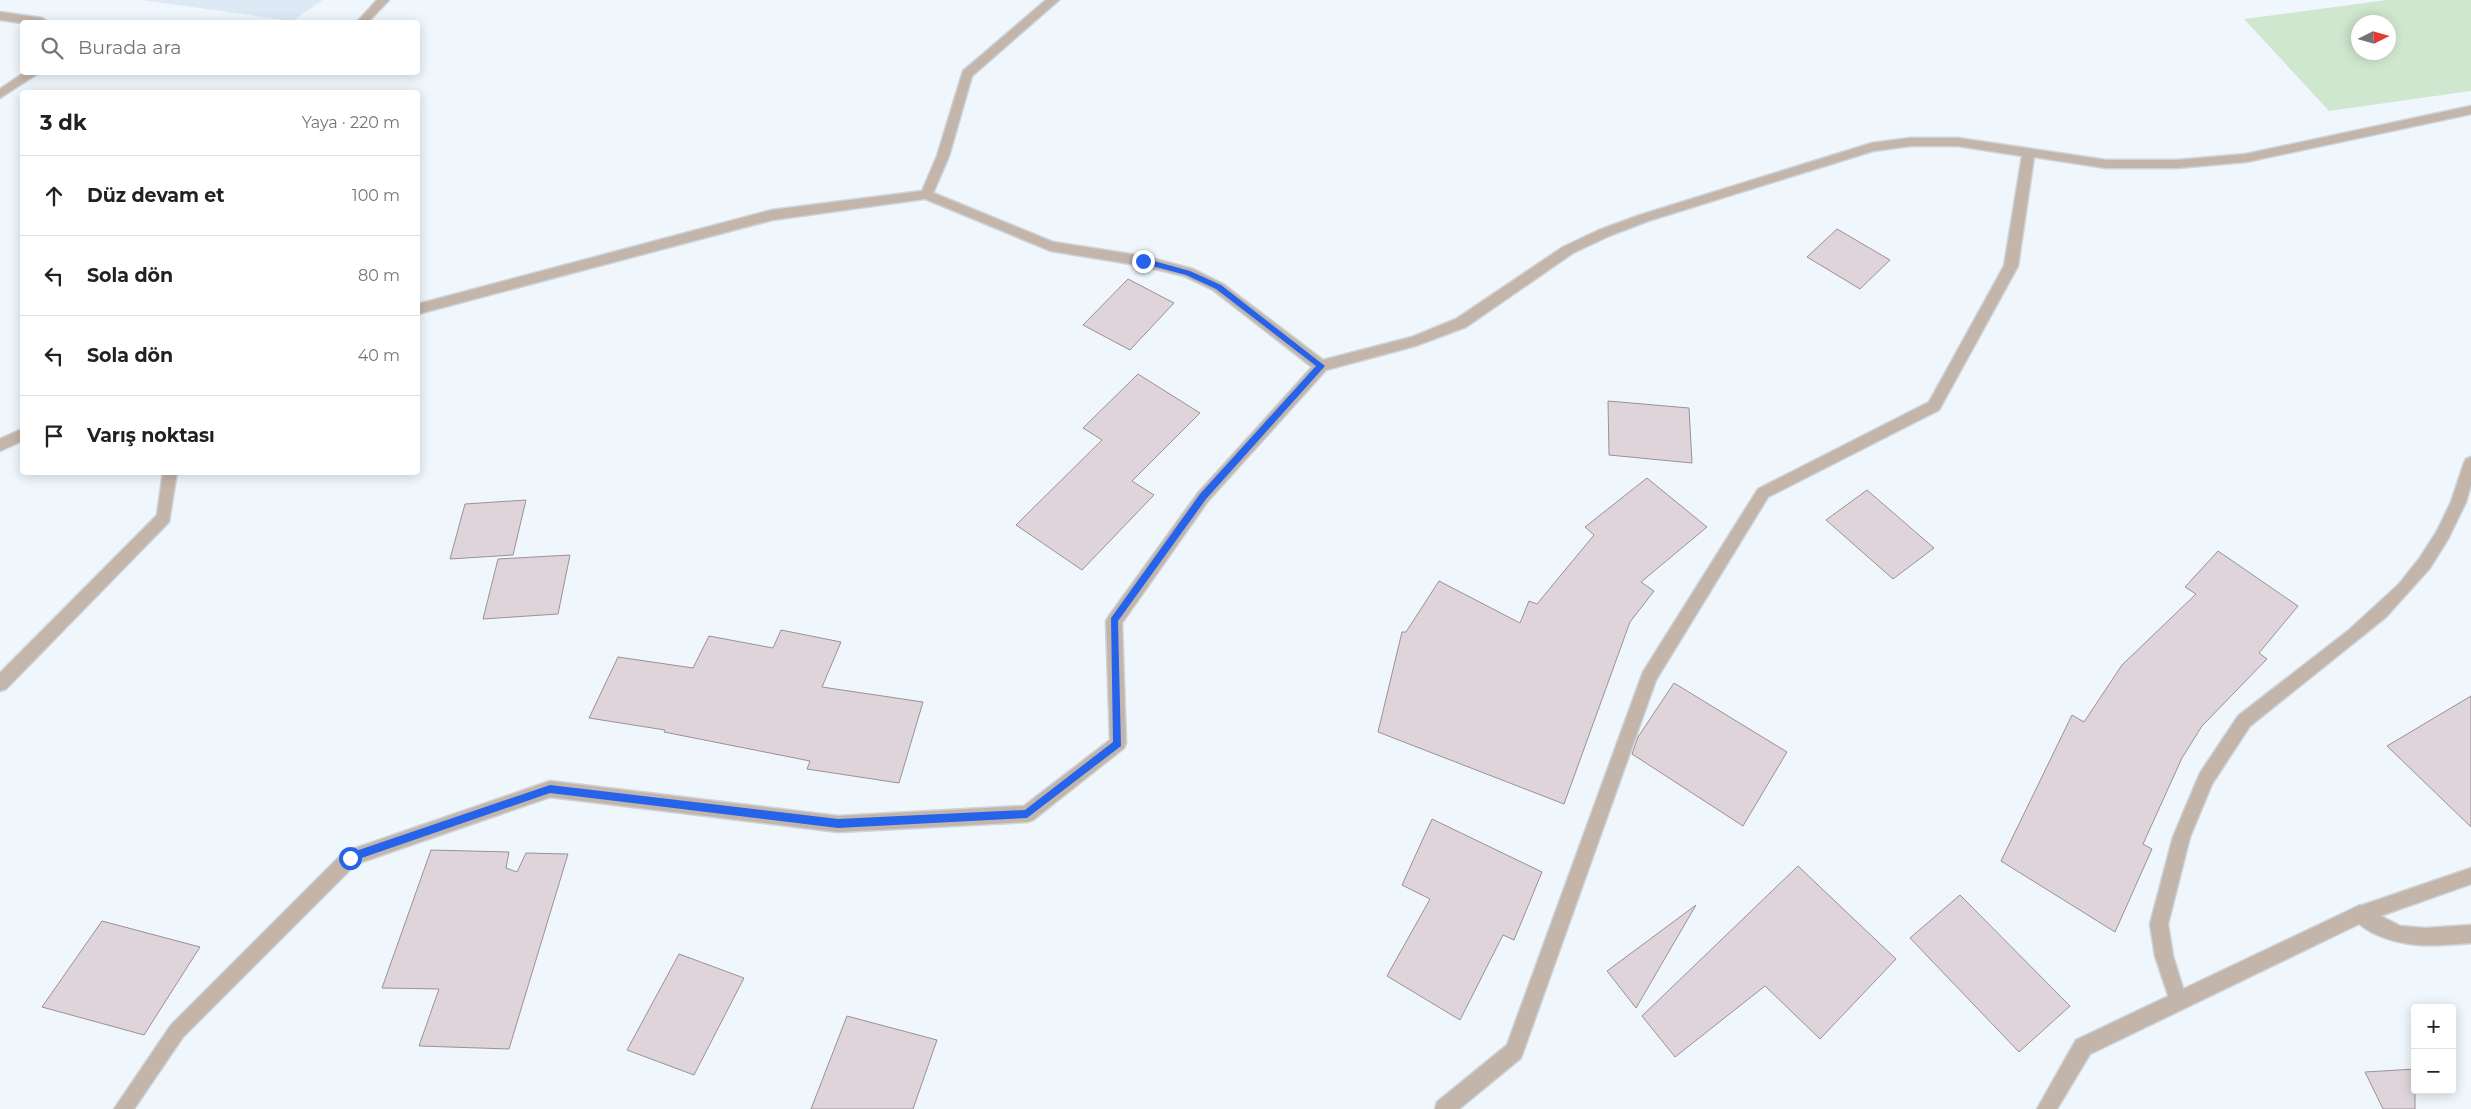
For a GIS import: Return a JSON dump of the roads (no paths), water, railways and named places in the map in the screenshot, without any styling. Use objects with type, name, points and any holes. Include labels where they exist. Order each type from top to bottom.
[{"type":"street","points":[[364,20],[383,0]]},
{"type":"street","points":[[927,195],[943,156],[967,74],[1053,0]]},
{"type":"street","points":[[0,16],[28,20]]},
{"type":"street","points":[[0,94],[29,75]]},
{"type":"street","points":[[123,1109],[177,1032],[350,858],[550,789],[838,824],[1027,814],[1118,743],[1114,620],[1203,497],[1321,366],[1415,341],[1461,323],[1568,250],[1604,233],[1872,146],[1910,142],[1958,142],[2028,154],[2106,164],[2177,164],[2246,158],[2471,110]]},
{"type":"street","points":[[1444,1109],[1514,1051],[1649,677],[1763,493],[1934,406],[2011,266],[2028,154]]},
{"type":"street","points":[[420,308],[772,215],[927,195],[1050,246],[1143,261],[1188,272],[1218,287],[1321,366]]},
{"type":"street","points":[[0,445],[20,436]]},
{"type":"street","points":[[2178,1001],[2167,966],[2159,926],[2172,864],[2185,823],[2202,786],[2221,752],[2243,722],[2378,617],[2406,588],[2430,558],[2451,521],[2471,463]]},
{"type":"street","points":[[0,684],[164,518],[170,475]]},
{"type":"street","points":[[2046,1109],[2083,1047],[2360,914],[2471,876]]},
{"type":"street","points":[[2360,914],[2387,932],[2401,936],[2414,938],[2471,934]]}]
